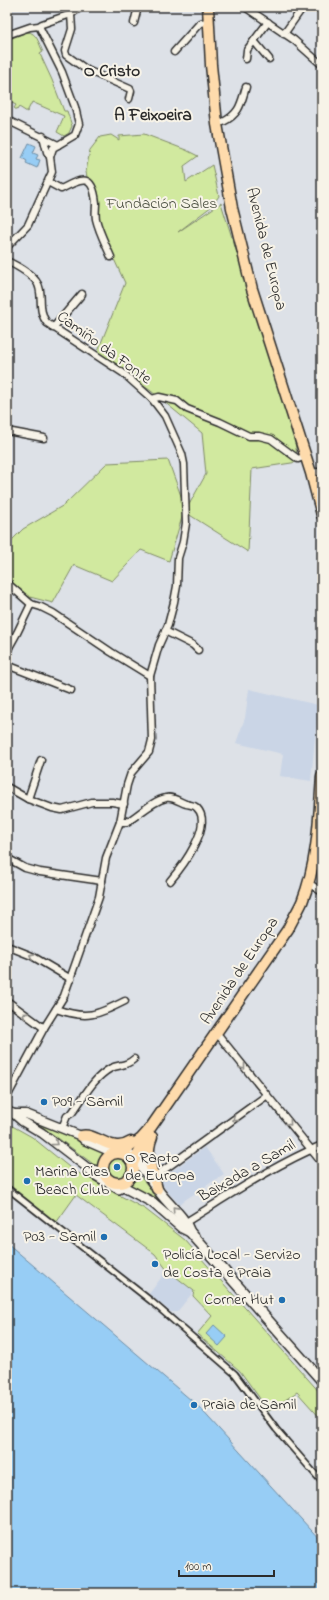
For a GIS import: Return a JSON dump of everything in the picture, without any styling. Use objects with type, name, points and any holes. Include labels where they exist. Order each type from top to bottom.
[{"type":"main road","name":"Avenida de Europa","points":[[208,7],[217,124],[232,208],[252,289],[306,456],[322,515]]},
{"type":"main road","name":"Avenida de Europa","points":[[214,7],[217,63],[228,154],[245,237],[262,299],[319,472],[322,491]]},
{"type":"main road","name":"Avenida de Europa","points":[[134,1163],[166,1108],[288,930],[301,902],[315,854],[322,776]]},
{"type":"main road","name":"Avenida de Europa","points":[[120,1153],[141,1139],[166,1108],[220,1038],[294,931],[318,889],[322,838]]},
{"type":"main road","points":[[81,1136],[86,1135],[111,1145],[127,1145],[166,1108]]},
{"type":"main road","points":[[157,1189],[148,1157],[149,1145],[166,1108]]},
{"type":"main road","points":[[190,1232],[182,1228],[152,1202],[110,1181],[106,1177],[103,1170],[104,1163],[108,1157],[120,1153],[127,1156],[153,1181],[157,1189],[186,1222],[190,1232],[322,1380]]},
{"type":"main road","points":[[116,1183],[123,1183],[129,1180],[133,1174],[134,1163]]},
{"type":"main road","points":[[89,1168],[92,1173],[107,1183],[150,1205],[155,1206]]},
{"type":"street","points":[[7,35],[30,27],[39,26],[71,14],[81,7]]},
{"type":"street","points":[[134,23],[138,7]]},
{"type":"street","points":[[245,7],[284,34],[322,65]]},
{"type":"street","points":[[284,34],[303,7]]},
{"type":"street","points":[[71,14],[72,29],[65,51],[66,55],[87,70],[130,89],[129,99]]},
{"type":"street","points":[[174,52],[200,22],[208,22]]},
{"type":"street","points":[[246,59],[247,50],[268,22]]},
{"type":"street","points":[[39,26],[62,72],[79,120],[79,128],[75,135],[56,146],[50,157]]},
{"type":"street","points":[[254,41],[269,58]]},
{"type":"street","points":[[224,122],[235,115],[239,109],[246,87]]},
{"type":"street","points":[[7,120],[43,136],[56,146]]},
{"type":"street","points":[[7,247],[28,225],[52,172],[53,167],[43,136]]},
{"type":"street","points":[[48,182],[61,189],[77,180],[84,180],[90,183],[93,188],[96,204],[96,218],[110,257]]},
{"type":"street","name":"Camiño da Fonte","points":[[7,261],[37,282],[41,312],[44,319],[53,328],[123,373],[152,399],[165,416],[182,454],[184,464],[186,523],[183,542],[178,558],[177,586],[168,625],[159,645],[150,676],[152,740],[148,752],[131,773],[120,822],[106,858],[99,896],[82,940],[71,979],[64,996],[44,1028],[7,1097]]},
{"type":"street","points":[[53,328],[82,294]]},
{"type":"street","points":[[152,399],[159,397],[177,401],[187,408],[249,436],[271,439],[298,459],[306,456]]},
{"type":"street","points":[[7,431],[44,438]]},
{"type":"street","points":[[7,583],[31,604],[53,614],[150,676]]},
{"type":"street","points":[[7,651],[31,604]]},
{"type":"street","points":[[165,631],[193,645],[198,650]]},
{"type":"street","points":[[7,665],[70,690]]},
{"type":"street","points":[[28,799],[41,760]]},
{"type":"street","points":[[7,787],[28,799],[62,810],[92,802],[112,802],[124,804]]},
{"type":"street","points":[[120,822],[127,822],[160,800],[168,797],[197,807],[203,821],[195,845],[187,860],[170,881]]},
{"type":"street","points":[[7,858],[21,866],[33,870],[102,881]]},
{"type":"street","points":[[7,946],[32,956],[71,979]]},
{"type":"street","points":[[7,1001],[44,1028]]},
{"type":"street","points":[[56,1009],[75,1015],[96,1014],[102,1013],[125,1001]]},
{"type":"street","points":[[220,1038],[322,1163]]},
{"type":"street","points":[[62,1128],[68,1116],[72,1113],[94,1082],[111,1069],[128,1064],[134,1059]]},
{"type":"street","points":[[154,1177],[266,1096]]},
{"type":"street","points":[[11,1112],[26,1114],[120,1153]]},
{"type":"street","points":[[11,1112],[89,1168],[106,1177]]},
{"type":"street","name":"Baixada a Samil","points":[[186,1222],[263,1174],[322,1145]]},
{"type":"street","points":[[7,1188],[157,1305],[235,1374],[276,1430],[322,1482]]},
{"type":"shaded area","points":[[249,689],[318,705],[311,781],[280,776],[283,754],[236,743],[245,718]]},
{"type":"shaded area","points":[[205,1147],[224,1174],[179,1204],[166,1190],[160,1180]]},
{"type":"shaded area","points":[[167,1270],[194,1291],[177,1312],[171,1312],[149,1294]]},
{"type":"green space","points":[[27,32],[33,34],[37,39],[43,52],[40,54],[64,111],[67,111],[72,126],[69,133],[64,136],[57,132],[64,116],[32,102],[27,112],[19,107],[17,110],[14,108],[16,105],[12,103],[9,93],[7,92],[7,40]]},
{"type":"green space","name":"Fundación Sales","points":[[144,134],[198,156],[184,166],[186,182],[212,165],[219,196],[212,206],[178,232],[221,203],[293,429],[298,462],[252,469],[248,552],[185,512],[206,474],[202,433],[151,391],[97,353],[125,283],[96,220],[86,172],[90,150],[100,137],[111,135],[119,140],[119,136]]},
{"type":"green space","points":[[168,460],[185,507],[169,561],[141,550],[112,581],[74,565],[53,603],[18,594],[7,582],[7,545],[23,529],[64,505],[107,463]]},
{"type":"green space","points":[[18,1115],[108,1152],[102,1159],[100,1169],[44,1128]]},
{"type":"green space","points":[[7,1123],[32,1137],[74,1171],[118,1191],[117,1194],[145,1209],[185,1240],[322,1395],[322,1420],[297,1392],[269,1411],[240,1371],[197,1334],[212,1316],[193,1296],[194,1291],[167,1270],[155,1254],[76,1195],[56,1223],[30,1204],[31,1203],[7,1183]]},
{"type":"green space","points":[[118,1157],[122,1158],[128,1164],[128,1172],[122,1178],[118,1179],[114,1178],[108,1172],[107,1168],[108,1164],[114,1158]]},
{"type":"green space","points":[[137,1173],[164,1204],[163,1205],[128,1184]]},
{"type":"water","points":[[29,143],[36,146],[33,153],[38,155],[36,159],[40,160],[37,168],[26,163],[27,161],[22,158]]},
{"type":"water","points":[[7,1243],[198,1406],[322,1542],[322,1593],[7,1593]]},
{"type":"water","points":[[214,1325],[227,1337],[219,1346],[206,1334]]},
{"type":"place","name":"P09 - Samil","points":[[44,1102]]},
{"type":"place","name":"O Rapto de Europa","points":[[117,1167]]},
{"type":"place","name":"Marina Cies Beach Club","points":[[27,1181]]},
{"type":"place","name":"P03 - Samil","points":[[104,1237]]},
{"type":"place","name":"Policía Local - Servizo de Costa e Praia","points":[[155,1264]]},
{"type":"place","name":"Corner Hut","points":[[282,1300]]},
{"type":"place","name":"Praia de Samil","points":[[194,1405]]},
{"type":"district","name":"O Cristo","points":[[112,71]]},
{"type":"district","name":"A Feixoeira","points":[[153,115]]}]
